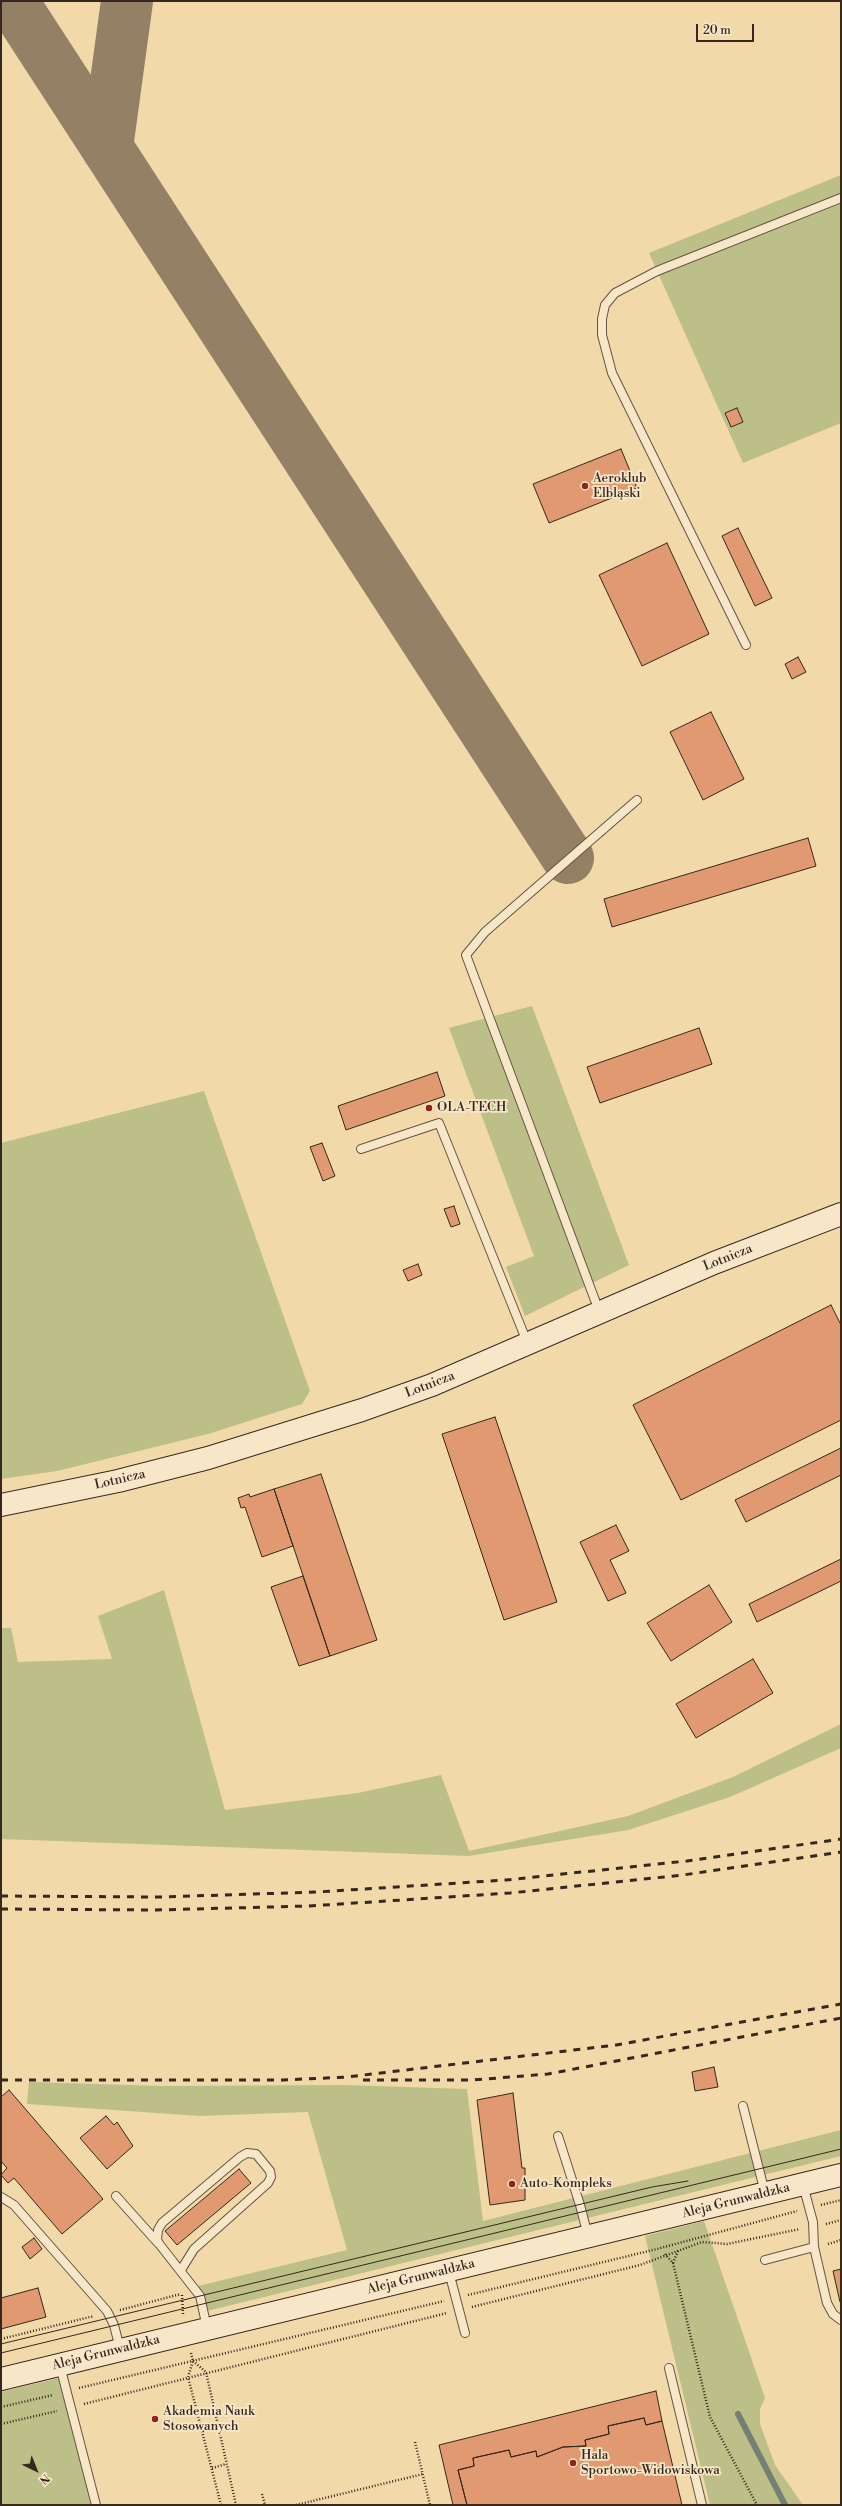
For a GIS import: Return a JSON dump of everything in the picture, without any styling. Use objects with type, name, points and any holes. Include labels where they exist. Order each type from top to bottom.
[{"type":"street","name":"Lotnicza","points":[[1,1505],[118,1481],[298,1431],[432,1385],[600,1314],[714,1263],[841,1214]]},
{"type":"street","name":"Aleja Grunwaldzka","points":[[1,2379],[841,2175]]},
{"type":"lane","points":[[746,645],[612,373],[602,335],[605,306],[615,293],[657,271],[841,198]]},
{"type":"lane","points":[[600,1314],[466,956],[485,932],[637,800]]},
{"type":"lane","points":[[361,1149],[440,1122],[528,1345]]},
{"type":"lane","points":[[743,2106],[765,2194]]},
{"type":"lane","points":[[558,2136],[580,2204],[588,2237]]},
{"type":"lane","points":[[160,2246],[156,2235],[162,2224],[240,2157],[252,2152],[264,2162],[271,2177],[268,2183],[194,2249],[181,2270]]},
{"type":"lane","points":[[803,2184],[813,2227],[814,2247],[828,2305],[833,2314],[841,2320]]},
{"type":"lane","points":[[116,2196],[181,2270],[200,2296],[207,2328]]},
{"type":"lane","points":[[1,2197],[14,2205],[108,2313],[114,2325],[121,2350]]},
{"type":"lane","points":[[766,2260],[814,2247]]},
{"type":"lane","points":[[449,2270],[465,2333]]},
{"type":"lane","points":[[59,2365],[72,2408],[96,2505]]},
{"type":"lane","points":[[669,2368],[702,2505]]},
{"type":"path","points":[[1,2407],[657,2249],[841,2200]]},
{"type":"path","points":[[467,2308],[640,2265],[664,2254],[678,2251],[702,2242],[727,2244],[841,2220]]},
{"type":"path","points":[[824,2245],[841,2240]]},
{"type":"path","points":[[673,2263],[678,2251]]},
{"type":"path","points":[[664,2254],[673,2263],[710,2417],[758,2505]]},
{"type":"path","points":[[1,2339],[181,2294]]},
{"type":"path","points":[[1,2424],[72,2408],[206,2372],[453,2312]]},
{"type":"path","points":[[193,2361],[206,2372],[236,2505]]},
{"type":"path","points":[[193,2361],[188,2377],[221,2505]]},
{"type":"path","points":[[203,2431],[219,2427]]},
{"type":"path","points":[[415,2442],[430,2505]]},
{"type":"path","points":[[212,2468],[226,2464]]},
{"type":"path","points":[[296,2505],[423,2474]]},
{"type":"path","points":[[262,2494],[265,2505]]},
{"type":"green space","points":[[841,175],[841,423],[743,463],[649,253]]},
{"type":"green space","points":[[532,1006],[629,1265],[525,1316],[506,1267],[534,1256],[449,1028]]},
{"type":"green space","points":[[204,1091],[310,1391],[302,1404],[208,1434],[57,1471],[1,1479],[1,1143]]},
{"type":"green space","points":[[164,1590],[225,1810],[358,1793],[441,1775],[469,1851],[628,1816],[733,1777],[841,1724],[841,1748],[730,1797],[628,1830],[469,1856],[1,1839],[1,1628],[11,1628],[18,1662],[112,1659],[98,1616]]},
{"type":"green space","points":[[29,2082],[162,2086],[344,2085],[467,2089],[483,2221],[841,2130],[841,2156],[203,2312],[194,2287],[347,2250],[308,2112],[200,2116],[27,2104]]},
{"type":"green space","points":[[704,2221],[765,2398],[760,2409],[760,2424],[775,2465],[803,2505],[710,2505],[645,2236]]},
{"type":"green space","points":[[63,2377],[96,2505],[1,2505],[1,2392]]},
{"type":"building","points":[[737,408],[743,422],[731,427],[725,413]]},
{"type":"building","name":"Aeroklub Elbląski","points":[[621,449],[637,488],[549,523],[533,484]]},
{"type":"building","points":[[738,528],[772,598],[755,606],[722,536]]},
{"type":"building","points":[[667,543],[709,634],[642,666],[599,575]]},
{"type":"building","points":[[798,657],[806,672],[792,679],[785,664]]},
{"type":"building","points":[[711,712],[744,779],[703,800],[670,732]]},
{"type":"building","points":[[808,838],[816,866],[612,927],[604,899]]},
{"type":"building","points":[[699,1028],[712,1064],[600,1103],[587,1067]]},
{"type":"building","points":[[437,1072],[445,1096],[346,1130],[338,1106]]},
{"type":"building","points":[[322,1143],[335,1176],[323,1181],[310,1147]]},
{"type":"building","points":[[454,1206],[460,1224],[451,1227],[444,1209]]},
{"type":"building","points":[[418,1264],[422,1275],[408,1281],[403,1270]]},
{"type":"building","points":[[831,1305],[841,1325],[841,1420],[681,1500],[633,1405]]},
{"type":"building","points":[[495,1417],[557,1602],[504,1620],[442,1434]]},
{"type":"building","points":[[841,1448],[841,1475],[746,1522],[735,1500]]},
{"type":"building","points":[[321,1474],[377,1640],[330,1656],[274,1489]]},
{"type":"building","points":[[274,1489],[293,1546],[262,1557],[245,1507],[241,1508],[238,1498],[249,1494],[250,1497]]},
{"type":"building","points":[[616,1525],[629,1551],[610,1560],[626,1593],[608,1601],[580,1542]]},
{"type":"building","points":[[841,1559],[841,1581],[757,1622],[749,1604]]},
{"type":"building","points":[[303,1576],[330,1656],[299,1666],[271,1587]]},
{"type":"building","points":[[709,1585],[732,1622],[671,1661],[647,1623]]},
{"type":"building","points":[[753,1659],[773,1693],[696,1738],[676,1704]]},
{"type":"building","points":[[714,2067],[718,2087],[695,2091],[692,2072]]},
{"type":"building","points":[[9,2090],[103,2199],[62,2234],[14,2178],[8,2183],[1,2175],[7,2168],[1,2161],[1,2097]]},
{"type":"building","points":[[513,2093],[522,2168],[525,2168],[525,2200],[490,2205],[477,2100]]},
{"type":"building","points":[[106,2116],[114,2125],[117,2122],[133,2146],[107,2169],[80,2138]]},
{"type":"building","points":[[239,2169],[251,2183],[177,2245],[165,2231]]},
{"type":"building","points":[[34,2238],[42,2249],[30,2259],[22,2247]]},
{"type":"building","points":[[841,2269],[841,2302],[840,2302],[833,2271]]},
{"type":"building","points":[[38,2288],[46,2317],[1,2329],[1,2298]]},
{"type":"building","points":[[656,2391],[662,2421],[646,2425],[644,2418],[608,2426],[609,2434],[585,2440],[586,2446],[563,2447],[537,2457],[536,2451],[511,2457],[509,2450],[473,2458],[474,2466],[458,2470],[467,2505],[453,2505],[439,2445]]},
{"type":"building","name":"Hala Sportowo-Widowiskowa","points":[[644,2418],[646,2425],[662,2421],[682,2505],[467,2505],[458,2470],[474,2466],[473,2458],[509,2450],[511,2457],[536,2451],[537,2457],[563,2447],[586,2446],[585,2440],[609,2434],[608,2426]]},
{"type":"waterway","points":[[738,2414],[785,2505]]},
{"type":"taxiway","points":[[12,1],[568,858]]},
{"type":"taxiway","points":[[107,148],[127,1]]},
{"type":"tram line","points":[[1,2353],[841,2149]]},
{"type":"tram line","points":[[1,2344],[652,2187],[688,2181]]},
{"type":"railway","points":[[1,1896],[161,1897],[317,1892],[506,1880],[687,1861],[841,1839]]},
{"type":"railway","points":[[1,1909],[155,1910],[309,1906],[510,1893],[683,1875],[841,1852]]},
{"type":"railway","points":[[1,2080],[283,2080],[347,2077],[616,2045],[841,2004]]},
{"type":"railway","points":[[363,2080],[473,2080],[548,2074],[841,2018]]},
{"type":"place","name":"Aeroklub Elbląski","points":[[585,486]]},
{"type":"place","name":"OLA-TECH","points":[[429,1108]]},
{"type":"place","name":"Auto-Kompleks","points":[[512,2184]]},
{"type":"place","name":"Akademia Nauk Stosowanych","points":[[155,2419]]},
{"type":"place","name":"Hala Sportowo-Widowiskowa","points":[[573,2463]]}]
